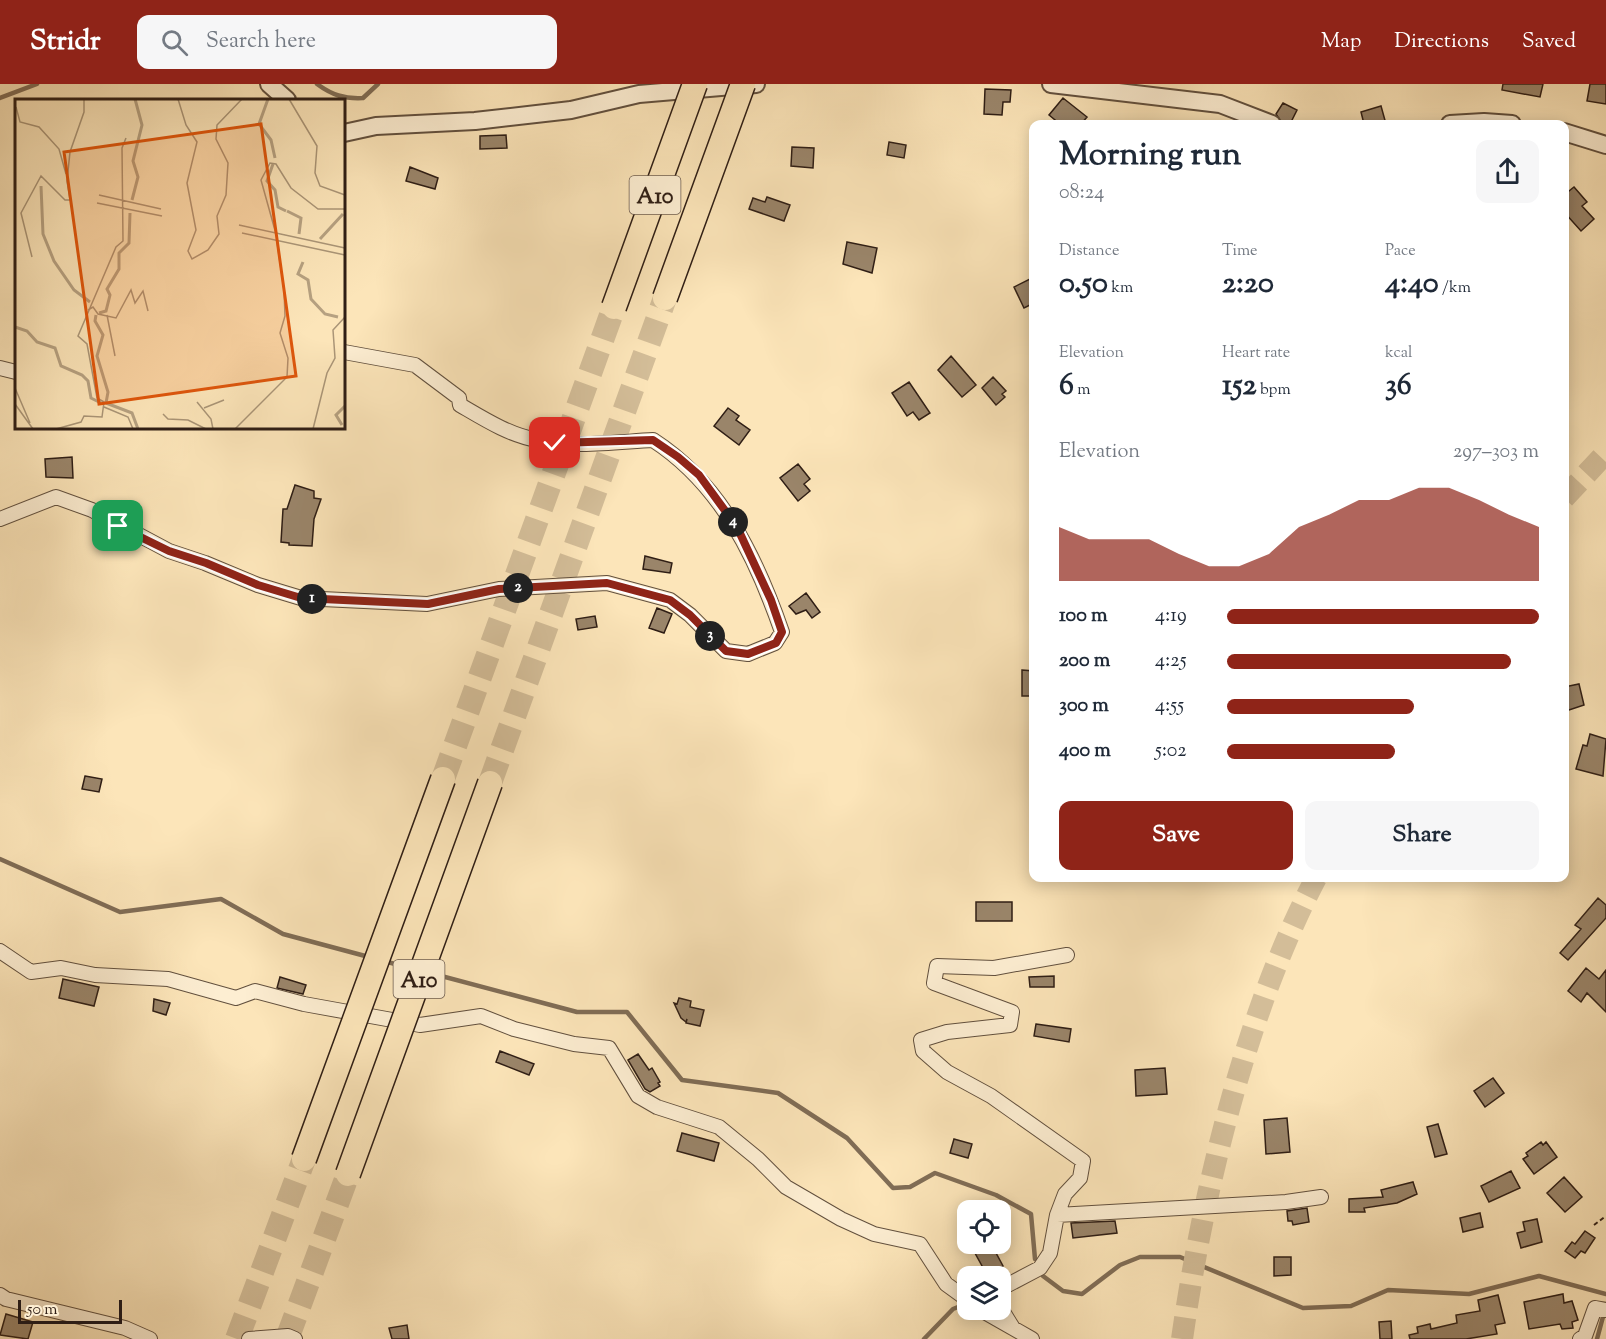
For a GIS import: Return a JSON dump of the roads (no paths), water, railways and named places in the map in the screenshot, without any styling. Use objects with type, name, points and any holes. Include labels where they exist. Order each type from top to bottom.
[{"type":"highway","name":"A10","points":[[614,307],[695,84]]},
{"type":"highway","name":"A10","points":[[665,298],[743,84]]},
{"type":"highway","name":"A10","points":[[304,1159],[443,779]]},
{"type":"highway","name":"A10","points":[[348,1174],[489,783]]},
{"type":"street","points":[[269,84],[286,99]]},
{"type":"street","points":[[345,133],[376,126],[475,122],[571,110],[639,94],[756,84]]},
{"type":"street","points":[[1051,84],[1220,104],[1262,120]]},
{"type":"street","points":[[1569,134],[1606,145]]},
{"type":"street","points":[[0,519],[57,497],[92,510],[169,551],[206,563],[258,585],[301,598],[428,604],[499,589],[607,583],[670,600],[690,615],[726,651],[748,654],[776,643],[782,632],[771,600],[737,527],[699,475],[666,448],[653,440],[555,443],[535,440],[512,433],[460,405],[459,398],[415,365],[345,352]]},
{"type":"street","points":[[0,368],[15,372]]},
{"type":"street","points":[[0,951],[31,972],[61,968],[95,975],[168,979],[236,998],[255,991],[304,1004],[420,1025],[481,1016],[514,1029],[574,1044],[609,1048],[638,1096],[657,1107],[719,1127],[758,1159],[786,1187],[841,1219],[874,1234],[920,1244],[946,1284],[957,1292]]},
{"type":"street","points":[[1011,1283],[1040,1268],[1050,1253],[1057,1215],[1065,1194],[1080,1178],[1083,1161],[991,1096],[947,1072],[923,1051],[921,1040],[947,1032],[1010,1025],[1011,1012],[934,983],[937,966],[994,968],[1067,955]]},
{"type":"street","points":[[1057,1215],[1286,1202],[1320,1197]]},
{"type":"street","points":[[0,1295],[126,1328],[150,1339]]},
{"type":"street","points":[[1580,1339],[1585,1336],[1600,1309]]},
{"type":"street","points":[[998,1320],[1032,1339]]},
{"type":"street","points":[[1008,1320],[1014,1330]]},
{"type":"street","points":[[249,1339],[288,1336],[295,1339]]},
{"type":"waterway","points":[[0,98],[37,84]]},
{"type":"waterway","points":[[317,84],[338,96],[356,98],[363,98],[378,84]]},
{"type":"waterway","points":[[0,859],[120,912],[221,899],[283,934],[369,957]]},
{"type":"waterway","points":[[383,961],[416,969]]},
{"type":"waterway","points":[[430,973],[577,1012],[627,1012],[682,1080],[778,1093],[847,1138],[893,1188],[910,1187],[935,1173],[996,1195],[1031,1214],[1035,1259]]},
{"type":"waterway","points":[[1043,1276],[1063,1291],[1082,1294],[1120,1265],[1140,1257],[1180,1257],[1303,1308],[1351,1306],[1388,1290],[1469,1294],[1539,1276],[1606,1294]]},
{"type":"waterway","points":[[924,1339],[957,1307]]},
{"type":"waterway","points":[[1597,1339],[1604,1313]]},
{"type":"tunnel","points":[[490,783],[665,298]]},
{"type":"tunnel","points":[[443,779],[614,307]]},
{"type":"tunnel","points":[[1569,493],[1606,453]]},
{"type":"tunnel","points":[[1182,1339],[1215,1163],[1248,1043],[1268,985],[1314,882]]},
{"type":"tunnel","points":[[237,1339],[304,1159]]},
{"type":"tunnel","points":[[287,1339],[348,1174]]}]
